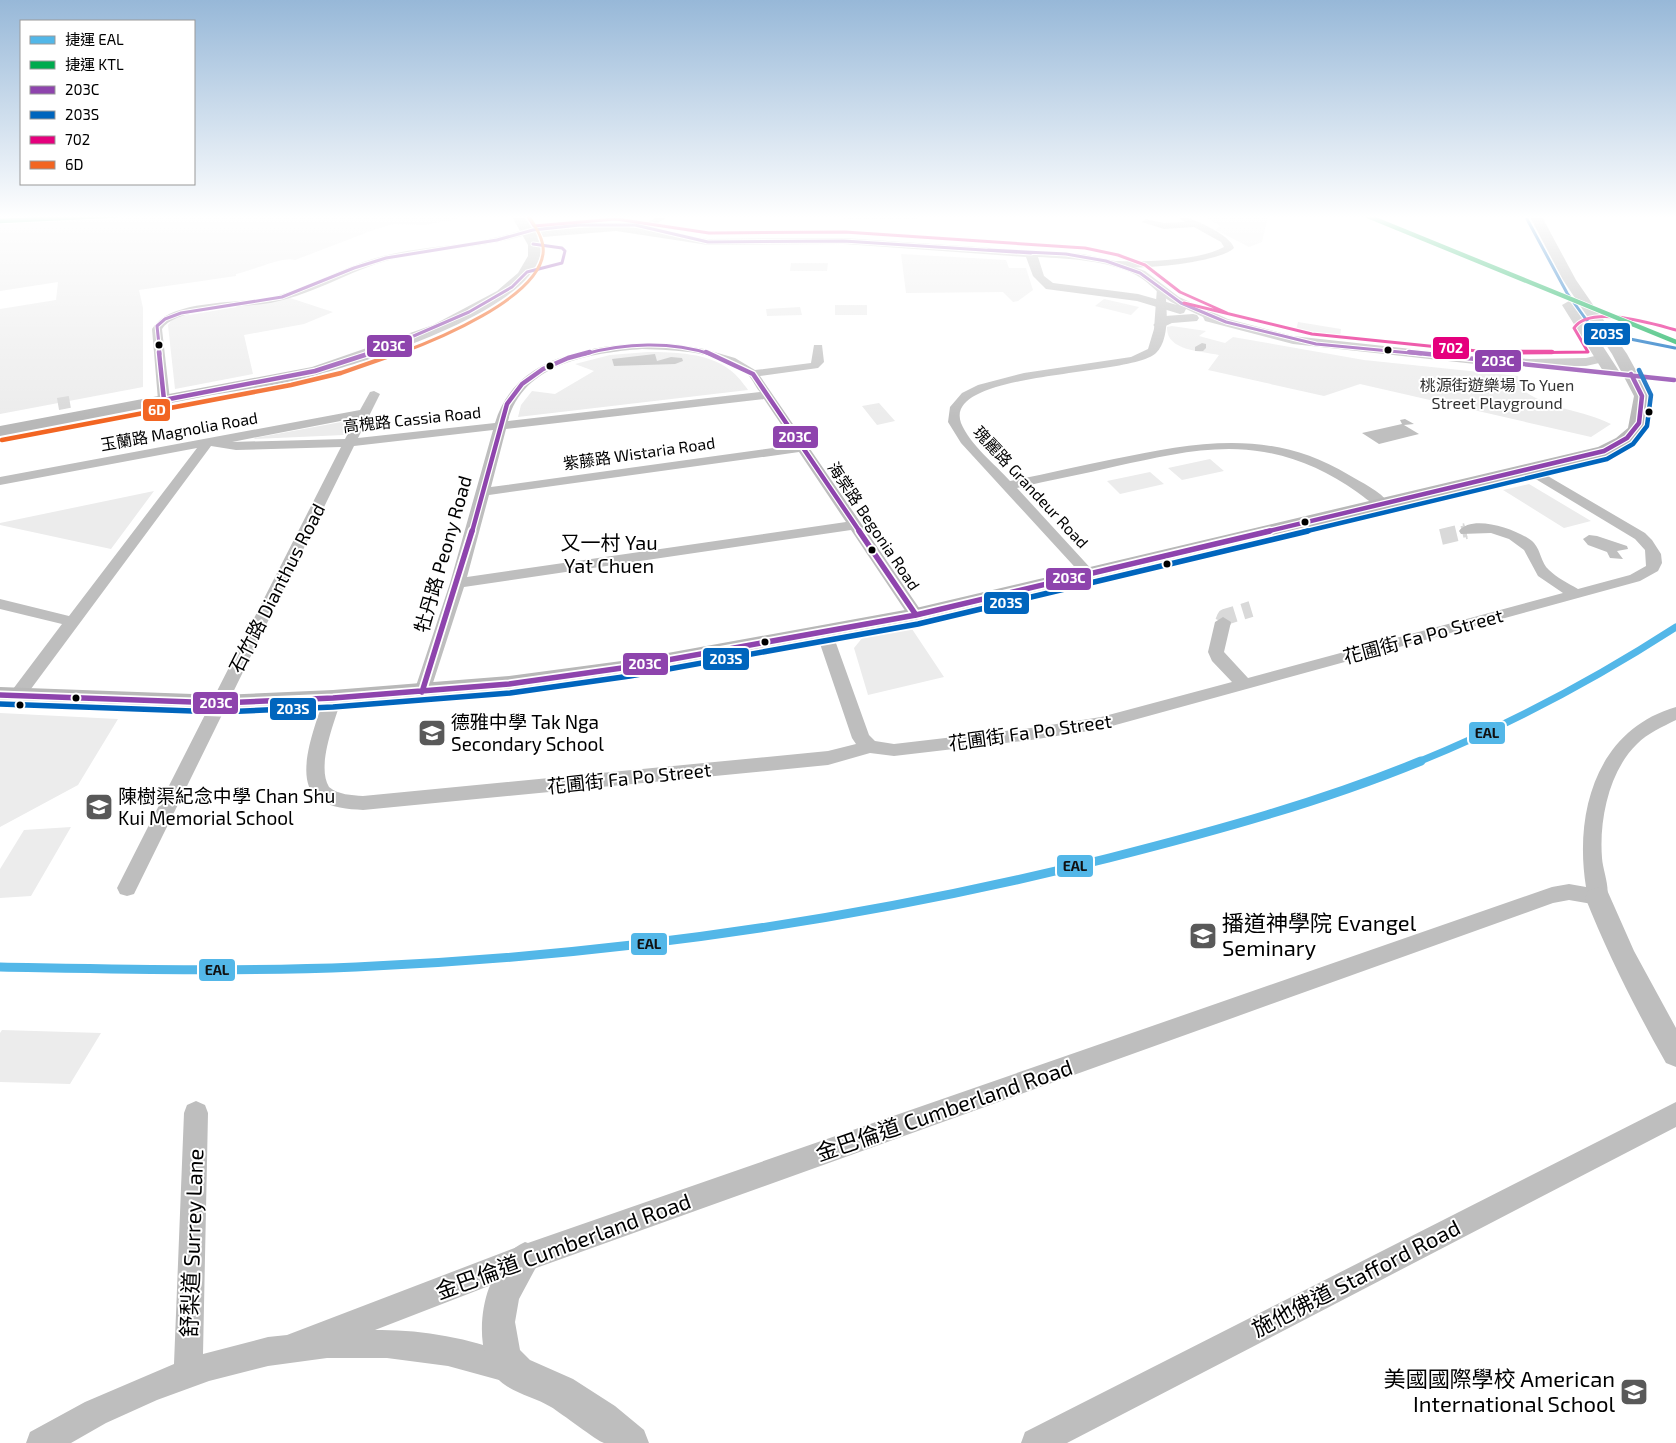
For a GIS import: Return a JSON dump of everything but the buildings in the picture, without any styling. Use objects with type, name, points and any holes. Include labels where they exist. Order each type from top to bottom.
[{"type":"main road","points":[[0,431],[315,371],[366,356],[450,322],[490,301],[518,282]]},
{"type":"main road","points":[[1557,282],[1574,316],[1625,394],[1639,401]]},
{"type":"main road","points":[[8,696],[220,702],[333,698],[509,684],[629,667],[916,615],[1604,451],[1623,442],[1631,435],[1640,418],[1639,401],[1642,396],[1631,374],[1571,282]]},
{"type":"street","points":[[164,400],[157,326],[170,317],[282,297],[318,282]]},
{"type":"street","points":[[1043,282],[1058,288],[1129,297],[1148,296],[1160,290]]},
{"type":"street","points":[[1153,282],[1160,290],[1185,305],[1224,321],[1280,337],[1311,343],[1475,360],[1607,365],[1631,374]]},
{"type":"street","points":[[1160,290],[1160,315]]},
{"type":"street","points":[[1129,297],[1147,304],[1160,315],[1169,319],[1224,321]]},
{"type":"street","points":[[1160,315],[1224,321]]},
{"type":"street","name":"瑰麗路 Grandeur Road","points":[[1088,573],[957,430],[954,415],[961,401],[975,390],[996,382],[1139,358],[1155,346],[1160,315]]},
{"type":"street","points":[[752,374],[814,366],[818,362],[825,343]]},
{"type":"street","name":"海棠路 Begonia Road","points":[[501,427],[506,406],[529,378],[555,364],[594,352],[649,346],[691,349],[729,359],[752,374],[768,395],[916,615]]},
{"type":"street","name":"石竹路 Dianthus Road","points":[[127,888],[374,394]]},
{"type":"street","name":"高槐路 Cassia Road","points":[[208,442],[236,446],[350,443],[768,395]]},
{"type":"street","name":"玉蘭路 Magnolia Road","points":[[0,480],[365,413]]},
{"type":"street","name":"牡丹路 Peony Road","points":[[422,692],[458,583],[481,492],[501,427]]},
{"type":"street","points":[[8,696],[72,622],[208,442]]},
{"type":"street","points":[[1007,486],[1185,448],[1235,444],[1272,449],[1309,460],[1341,475],[1382,503]]},
{"type":"street","name":"紫藤路 Wistaria Road","points":[[481,492],[802,448]]},
{"type":"street","name":"花圃街 Fa Po Street","points":[[333,698],[314,774],[316,784],[323,793],[348,802],[380,802],[828,758],[870,747],[894,750],[1067,728],[1122,718],[1644,575],[1653,568],[1656,558],[1654,552],[1634,532],[1529,469]]},
{"type":"street","points":[[458,583],[854,525]]},
{"type":"street","points":[[1466,530],[1481,526],[1506,532],[1529,546],[1534,561],[1542,572],[1576,594]]},
{"type":"street","points":[[0,604],[72,622]]},
{"type":"street","points":[[1224,622],[1216,652],[1218,657],[1245,685]]},
{"type":"street","points":[[824,632],[861,738],[870,747]]},
{"type":"street","points":[[1676,713],[1642,731],[1628,742],[1613,763],[1600,792],[1594,824],[1592,851],[1598,897],[1617,946],[1652,1014],[1676,1054]]},
{"type":"street","name":"金巴倫道 Cumberland Road","points":[[295,1346],[525,1258],[1552,895],[1569,892],[1598,897]]},
{"type":"street","name":"舒梨道 Surrey Lane","points":[[188,1374],[196,1113]]},
{"type":"street","name":"施他佛道 Stafford Road","points":[[1036,1443],[1676,1114]]},
{"type":"street","points":[[512,1369],[503,1353],[498,1334],[498,1312],[509,1280],[525,1258]]},
{"type":"street","points":[[41,1443],[112,1405],[188,1374],[233,1360],[295,1346],[365,1341],[439,1348],[476,1356],[512,1369],[550,1386],[586,1408],[631,1443]]},
{"type":"green space","points":[[0,282],[56,282],[0,291]]},
{"type":"green space","points":[[58,282],[192,282],[139,290],[143,308],[143,387],[0,414],[0,309],[56,300]]},
{"type":"green space","points":[[905,282],[1031,282],[1033,290],[1018,301],[1013,302],[1003,292],[906,293]]},
{"type":"green space","points":[[290,298],[333,312],[304,324],[244,335],[253,374],[175,389],[168,325],[172,320],[183,316]]},
{"type":"green space","points":[[1104,299],[1139,307],[1131,315],[1095,306]]},
{"type":"green space","points":[[835,305],[867,305],[867,315],[835,315]]},
{"type":"green space","points":[[800,307],[802,315],[767,316],[766,309]]},
{"type":"green space","points":[[1298,322],[1341,329],[1340,337],[1296,330]]},
{"type":"green space","name":"桃源街遊樂場 To Yuen Street Playground","points":[[1172,326],[1206,331],[1199,336],[1225,343],[1233,337],[1364,360],[1518,376],[1520,388],[1542,401],[1611,424],[1591,437],[1360,384],[1324,396],[1208,370],[1219,355],[1194,351],[1178,345],[1168,335],[1167,327]]},
{"type":"green space","points":[[648,352],[680,353],[712,360],[733,372],[748,390],[518,417],[521,405],[532,391],[555,394],[594,371],[575,364],[610,355]]},
{"type":"green space","points":[[879,403],[895,421],[877,425],[862,406]]},
{"type":"green space","points":[[352,420],[344,435],[254,439],[255,438]]},
{"type":"green space","points":[[1210,459],[1224,471],[1182,480],[1168,468]]},
{"type":"green space","points":[[1150,472],[1164,484],[1120,494],[1107,481]]},
{"type":"green space","points":[[1529,484],[1591,521],[1564,528],[1503,490]]},
{"type":"green space","points":[[154,491],[111,549],[0,525],[0,523]]},
{"type":"green space","points":[[910,626],[944,677],[868,695],[854,648],[863,637]]},
{"type":"green space","points":[[0,713],[118,719],[78,785],[0,827]]},
{"type":"green space","points":[[71,827],[31,896],[0,898],[0,869],[24,830]]},
{"type":"green space","points":[[2,1030],[101,1033],[70,1084],[0,1082],[0,1033]]},
{"type":"shaded area","points":[[655,354],[657,361],[671,357],[682,358],[683,361],[675,364],[614,366],[612,359]]},
{"type":"shaded area","points":[[1405,419],[1414,424],[1404,425],[1419,434],[1379,444],[1362,433],[1402,424],[1400,420]]},
{"type":"shaded area","points":[[1589,535],[1627,546],[1628,549],[1617,551],[1623,559],[1610,558],[1607,552],[1588,545],[1583,539]]},
{"type":"tunnel","points":[[58,404],[75,401]]},
{"type":"tunnel","points":[[1441,537],[1466,531],[1462,532]]},
{"type":"tunnel","points":[[1223,622],[1225,617],[1251,609]]},
{"type":"metro line","name":"KTL","points":[[1530,282],[1676,342]]},
{"type":"metro line","name":"EAL","points":[[0,967],[178,970],[357,967],[456,962],[555,954],[752,930],[947,896],[1140,850],[1249,820],[1410,766],[1514,721],[1564,695],[1607,671],[1676,627]]},
{"type":"transit line","name":"203C","points":[[318,282],[282,297],[181,313],[165,319],[157,326],[164,400],[315,371],[366,356],[469,312],[517,282]]},
{"type":"transit line","name":"6D","points":[[2,440],[265,390],[341,373],[408,350],[481,317],[511,298],[527,282]]},
{"type":"transit line","name":"203C","points":[[1152,282],[1167,295],[1195,311],[1243,327],[1304,342],[1674,380]]},
{"type":"transit line","name":"702","points":[[1167,282],[1180,292],[1227,313]]},
{"type":"transit line","name":"203S","points":[[1561,282],[1595,332],[1675,348]]},
{"type":"transit line","name":"702","points":[[1184,303],[1312,334],[1497,353],[1588,352],[1574,328],[1578,322],[1590,318],[1627,318],[1676,330]]},
{"type":"transit line","name":"203C","points":[[422,692],[466,551],[507,404],[522,384],[543,369],[568,358],[596,351],[625,347],[654,346],[681,348],[711,354],[753,374],[916,615]]},
{"type":"transit line","name":"203S","points":[[0,704],[220,712],[333,707],[510,693],[630,676],[918,624],[1607,459],[1633,444],[1647,426],[1651,395],[1639,370]]},
{"type":"transit line","name":"203C","points":[[0,695],[220,703],[333,698],[509,684],[629,667],[916,615],[1604,451],[1627,438],[1639,423],[1642,396],[1631,374]]},
{"type":"place","name":"德雅中學 Tak Nga Secondary School","points":[[432,733]]},
{"type":"place","name":"陳樹渠紀念中學 Chan Shu Kui Memorial School","points":[[99,807]]},
{"type":"place","name":"播道神學院 Evangel Seminary","points":[[1203,936]]},
{"type":"place","name":"美國國際學校 American International School","points":[[1634,1392]]},
{"type":"district","name":"又一村 Yau Yat Chuen","points":[[609,554]]}]
